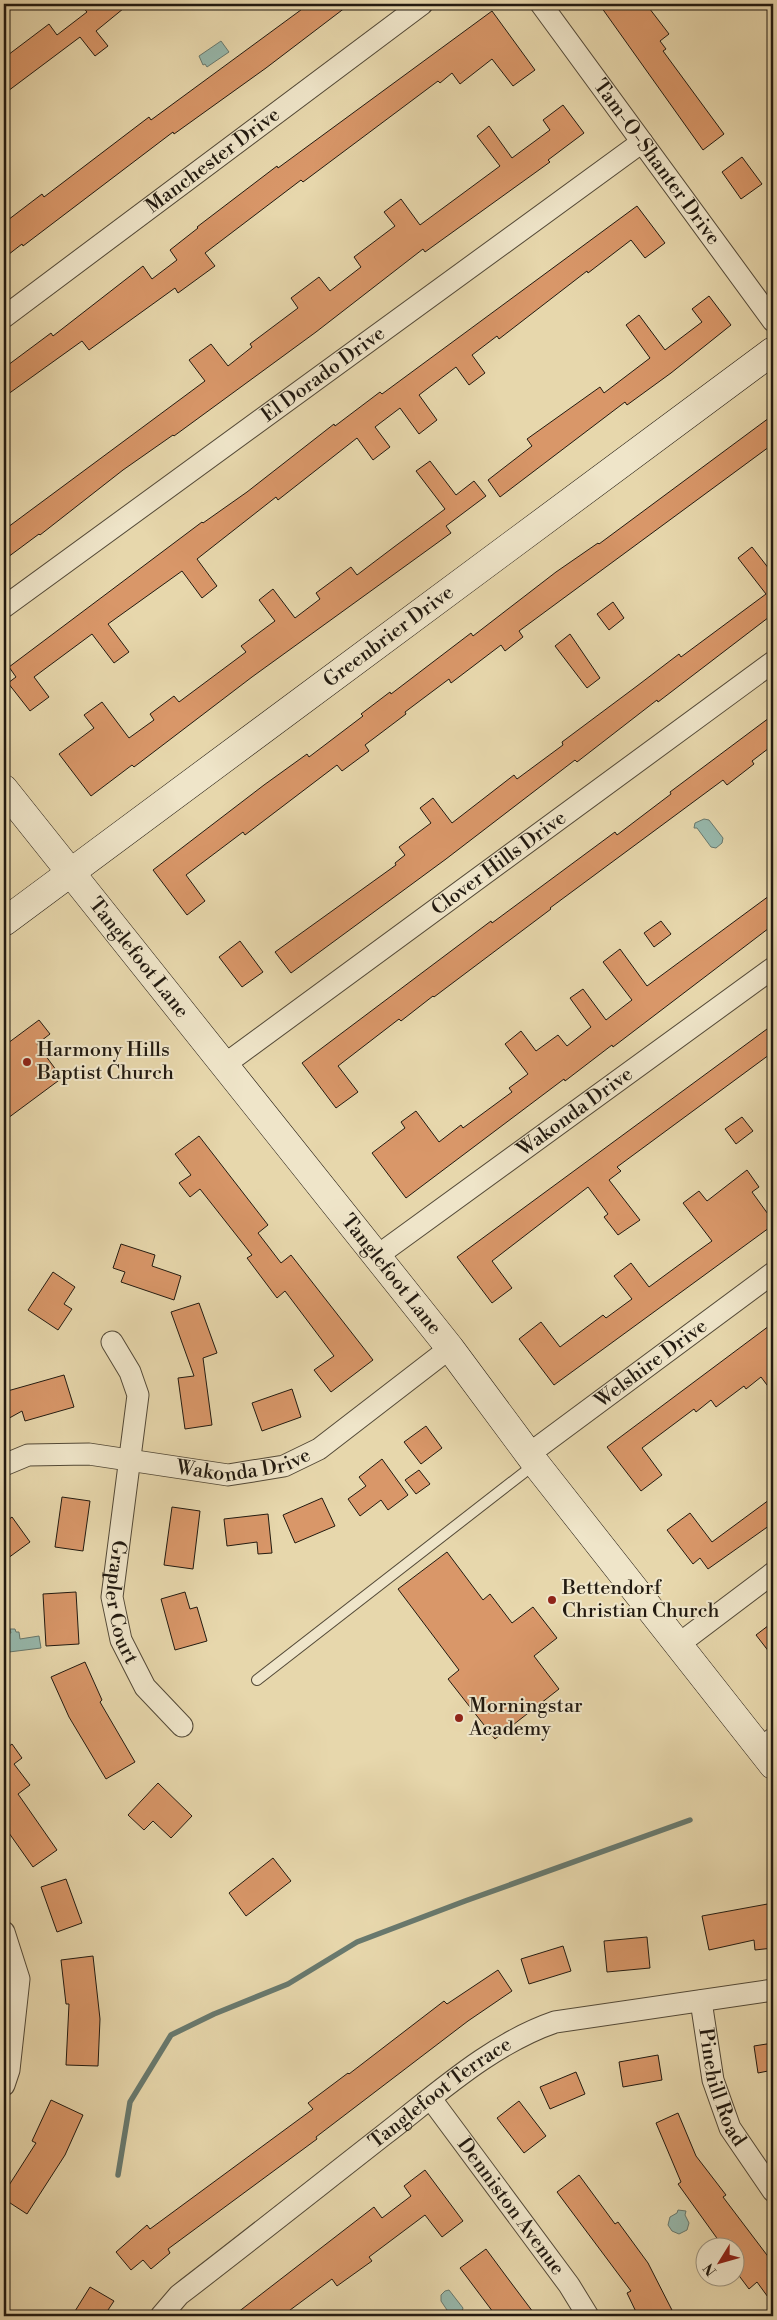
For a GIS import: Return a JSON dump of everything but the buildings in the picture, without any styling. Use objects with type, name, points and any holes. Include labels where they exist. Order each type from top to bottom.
[{"type":"main road","name":"Greenbrier Drive","points":[[4,922],[773,351]]},
{"type":"main road","name":"Tanglefoot Lane","points":[[4,789],[450,1348],[532,1459],[679,1644],[768,1747]]},
{"type":"street","name":"Manchester Drive","points":[[4,317],[422,4]]},
{"type":"street","name":"Tam-O-Shanter Drive","points":[[540,4],[773,321]]},
{"type":"street","name":"El Dorado Drive","points":[[4,607],[642,142]]},
{"type":"street","name":"Clover Hills Drive","points":[[224,1065],[773,662]]},
{"type":"street","name":"Wakonda Drive","points":[[376,1256],[773,968]]},
{"type":"street","name":"Welshire Drive","points":[[532,1459],[773,1273]]},
{"type":"street","name":"Grapler Court","points":[[112,1342],[130,1372],[138,1395],[112,1597],[121,1640],[145,1687],[182,1726]]},
{"type":"street","name":"Wakonda Drive","points":[[4,1465],[28,1455],[89,1454],[228,1474],[284,1466],[319,1449],[450,1348]]},
{"type":"street","points":[[679,1644],[773,1573]]},
{"type":"street","points":[[4,1932],[19,1979],[9,2070],[4,2085]]},
{"type":"street","name":"Tanglefoot Terrace","points":[[161,2316],[179,2295],[431,2099],[504,2045],[530,2030],[555,2022],[773,1990]]},
{"type":"street","name":"Pinehill Road","points":[[701,2001],[713,2080],[730,2128],[773,2191]]},
{"type":"street","name":"Denniston Avenue","points":[[431,2099],[569,2285],[588,2316]]},
{"type":"lane","points":[[257,1680],[532,1459]]},
{"type":"water","points":[[221,41],[229,52],[207,67],[205,64],[203,65],[199,56]]},
{"type":"water","points":[[704,819],[709,820],[723,838],[722,843],[716,848],[711,847],[697,828],[694,828],[695,823]]},
{"type":"water","points":[[10,1629],[15,1629],[16,1632],[19,1632],[20,1639],[39,1636],[41,1648],[9,1652],[7,1633],[11,1633]]},
{"type":"water","points":[[678,2210],[686,2211],[685,2215],[689,2223],[687,2230],[679,2234],[672,2231],[668,2225],[670,2217],[677,2213]]},
{"type":"water","points":[[449,2290],[463,2308],[461,2316],[451,2316],[441,2301],[441,2295]]},
{"type":"waterway","points":[[118,2175],[130,2102],[171,2035],[214,2014],[288,1984],[357,1942],[690,1820]]},
{"type":"place","name":"Harmony Hills Baptist Church","points":[[27,1062]]},
{"type":"place","name":"Bettendorf Christian Church","points":[[552,1600]]},
{"type":"place","name":"Morningstar Academy","points":[[459,1718]]}]
